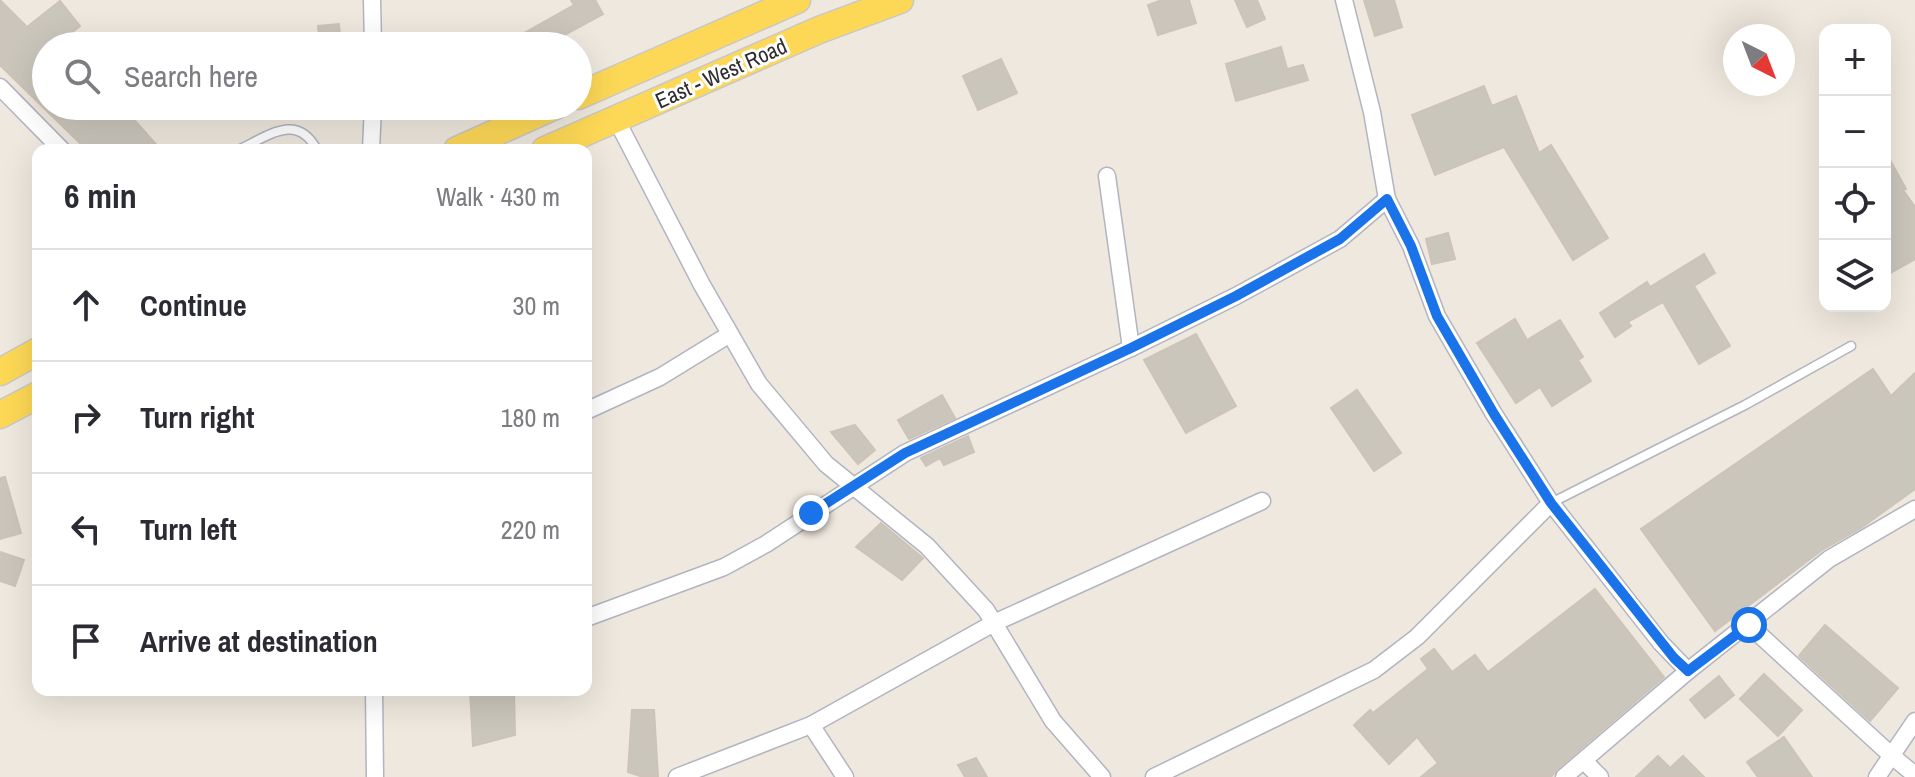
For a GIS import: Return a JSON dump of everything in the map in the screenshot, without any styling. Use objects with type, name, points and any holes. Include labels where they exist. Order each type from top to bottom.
[{"type":"main road","name":"East - West Road","points":[[592,90],[797,0]]},
{"type":"main road","name":"East - West Road","points":[[559,144],[819,30],[900,0]]},
{"type":"main road","points":[[470,144],[524,120]]},
{"type":"main road","points":[[0,372],[32,354]]},
{"type":"main road","points":[[0,415],[32,398]]},
{"type":"street","points":[[372,0],[373,32]]},
{"type":"street","points":[[1344,0],[1372,112],[1387,199],[1411,246],[1437,316],[1551,503],[1661,643],[1688,671]]},
{"type":"street","points":[[0,87],[32,120]]},
{"type":"street","points":[[616,119],[759,384],[826,464],[927,546],[986,610],[1053,721],[1102,777]]},
{"type":"street","points":[[32,120],[56,144]]},
{"type":"street","points":[[371,144],[372,120]]},
{"type":"street","points":[[1107,176],[1131,348]]},
{"type":"street","points":[[592,616],[724,567],[766,544],[905,453],[1131,348],[1236,296],[1340,239],[1387,199]]},
{"type":"street","points":[[592,408],[660,377],[730,334]]},
{"type":"street","points":[[677,777],[811,725],[994,623],[1262,501]]},
{"type":"street","points":[[1154,777],[1374,670],[1417,637],[1551,503]]},
{"type":"street","points":[[1564,777],[1688,671],[1829,559],[1915,509]]},
{"type":"street","points":[[1749,625],[1915,775]]},
{"type":"street","points":[[374,696],[375,777]]},
{"type":"street","points":[[1877,777],[1915,721]]},
{"type":"street","points":[[811,725],[845,777]]},
{"type":"street","points":[[1584,761],[1600,777]]},
{"type":"lane","points":[[251,144],[287,128],[301,130],[314,144]]},
{"type":"lane","points":[[1551,503],[1745,405],[1851,346]]},
{"type":"building","points":[[0,0],[27,27],[60,1],[80,26],[72,32],[32,32],[32,96],[0,65]]},
{"type":"building","points":[[571,0],[595,0],[603,14],[570,32],[526,32],[574,5]]},
{"type":"building","points":[[1162,0],[1189,0],[1196,23],[1158,35],[1148,5]]},
{"type":"building","points":[[1235,0],[1257,0],[1265,19],[1247,27]]},
{"type":"building","points":[[1364,0],[1394,0],[1402,27],[1375,36]]},
{"type":"building","points":[[339,24],[340,32],[319,32],[318,26]]},
{"type":"building","points":[[1281,47],[1287,69],[1303,65],[1308,80],[1236,101],[1226,64]]},
{"type":"building","points":[[1001,59],[1017,93],[978,110],[963,76]]},
{"type":"building","points":[[1484,86],[1492,106],[1516,96],[1539,153],[1551,145],[1608,238],[1573,260],[1504,147],[1435,175],[1412,115]]},
{"type":"building","points":[[56,120],[134,120],[156,144],[81,144]]},
{"type":"building","points":[[1891,162],[1906,189],[1903,190],[1915,207],[1915,259],[1891,273]]},
{"type":"building","points":[[1448,233],[1455,259],[1432,264],[1426,239]]},
{"type":"building","points":[[1704,254],[1715,273],[1694,286],[1730,346],[1699,364],[1663,302],[1628,322],[1631,326],[1615,337],[1600,313],[1647,282],[1650,287]]},
{"type":"building","points":[[1515,319],[1527,340],[1560,320],[1583,357],[1578,360],[1591,381],[1552,406],[1540,387],[1516,403],[1477,343]]},
{"type":"building","points":[[1196,334],[1236,406],[1186,433],[1144,360]]},
{"type":"building","points":[[1873,369],[1891,396],[1915,373],[1915,489],[1861,528],[1822,550],[1715,631],[1641,529]]},
{"type":"building","points":[[1357,390],[1401,453],[1374,471],[1331,408]]},
{"type":"building","points":[[942,395],[955,418],[909,439],[898,420]]},
{"type":"building","points":[[855,425],[875,450],[858,464],[831,432]]},
{"type":"building","points":[[968,436],[974,452],[944,465],[940,458],[926,466],[921,458]]},
{"type":"building","points":[[5,477],[21,533],[0,539],[0,478]]},
{"type":"building","points":[[881,523],[923,558],[902,580],[856,547]]},
{"type":"building","points":[[0,552],[24,560],[15,586],[0,581]]},
{"type":"building","points":[[1595,589],[1664,677],[1551,777],[1421,777],[1438,763],[1417,737],[1389,764],[1354,725],[1428,669],[1421,659],[1434,649],[1452,672],[1475,655],[1488,672]]},
{"type":"building","points":[[1825,625],[1898,688],[1870,721],[1799,656]]},
{"type":"building","points":[[1764,674],[1802,710],[1778,736],[1740,699]]},
{"type":"building","points":[[1719,676],[1734,695],[1705,718],[1690,700]]},
{"type":"building","points":[[470,696],[514,696],[515,735],[473,746]]},
{"type":"building","points":[[632,710],[654,710],[658,777],[643,777],[628,772]]},
{"type":"building","points":[[1784,737],[1812,777],[1758,777],[1747,762]]},
{"type":"building","points":[[1658,756],[1670,768],[1683,756],[1704,777],[1636,777]]},
{"type":"building","points":[[976,758],[987,777],[965,777],[958,765]]},
{"type":"route","points":[[811,513],[905,453],[1236,296],[1340,239],[1387,199],[1411,246],[1437,316],[1494,414],[1551,503],[1674,658],[1688,671],[1749,625]]}]
